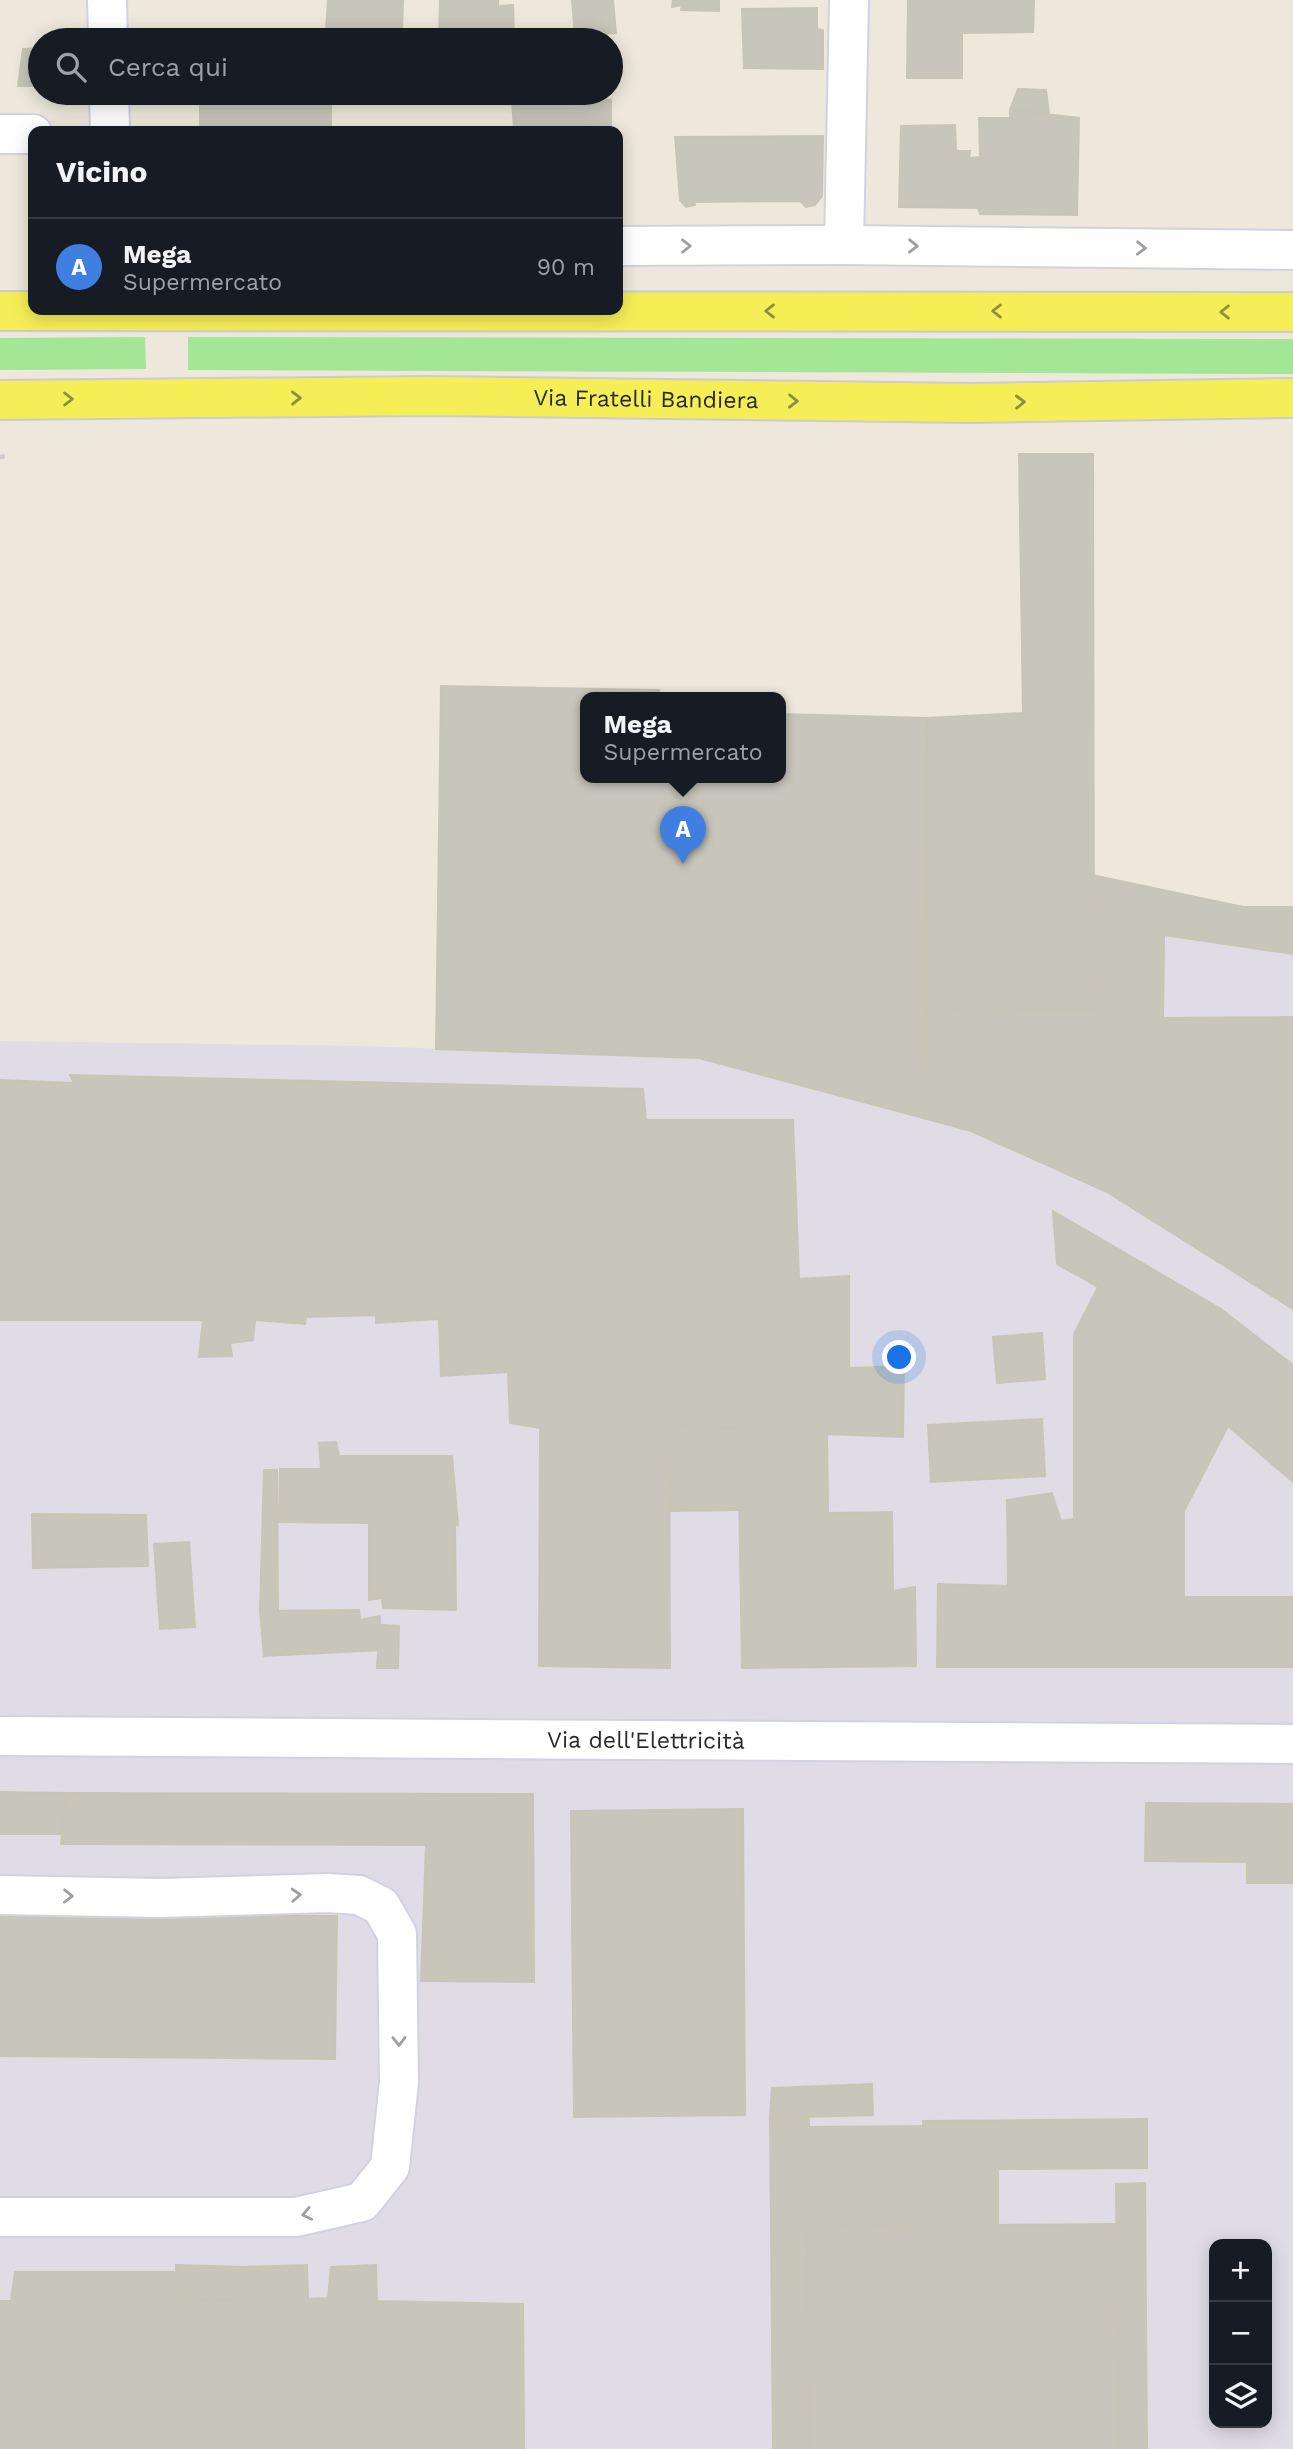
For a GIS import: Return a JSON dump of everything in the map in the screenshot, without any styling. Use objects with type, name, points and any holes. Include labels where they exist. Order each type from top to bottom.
[{"type":"main road","points":[[0,311],[28,311]]},
{"type":"main road","points":[[623,311],[1293,312]]},
{"type":"main road","name":"Via Fratelli Bandiera","points":[[0,400],[430,396],[971,403],[1293,398]]},
{"type":"street","points":[[107,0],[108,28]]},
{"type":"street","points":[[844,245],[849,0]]},
{"type":"street","points":[[109,105],[110,126]]},
{"type":"street","points":[[0,134],[28,134]]},
{"type":"street","points":[[623,246],[844,245],[1293,250]]},
{"type":"street","name":"Via dell'Elettricità","points":[[0,1736],[1293,1744]]},
{"type":"street","points":[[0,1895],[161,1898],[328,1893],[359,1895],[381,1906],[397,1934],[399,2081],[390,2167],[362,2203],[296,2217],[0,2217]]},
{"type":"path","points":[[0,457],[8,456]]},
{"type":"shaded area","points":[[1092,875],[1243,907],[1293,907],[1293,2449],[0,2449],[0,1041],[362,1046],[699,1058],[922,1117],[926,1011]]},
{"type":"green space","points":[[145,337],[146,369],[0,370],[0,338]]},
{"type":"green space","points":[[188,337],[1293,339],[1293,374],[188,370]]},
{"type":"building","points":[[328,0],[403,0],[402,28],[326,28]]},
{"type":"building","points":[[440,0],[498,0],[498,6],[513,5],[514,28],[439,28]]},
{"type":"building","points":[[572,0],[613,0],[616,28],[574,28]]},
{"type":"building","points":[[673,0],[719,0],[719,11],[681,10],[682,5],[672,7]]},
{"type":"building","points":[[908,0],[1034,0],[1033,32],[962,33],[962,78],[907,78]]},
{"type":"building","points":[[817,8],[817,29],[823,30],[823,69],[744,68],[742,9]]},
{"type":"building","points":[[23,49],[28,49],[28,86],[18,86]]},
{"type":"building","points":[[1018,89],[1046,90],[1049,114],[1010,110]]},
{"type":"building","points":[[200,105],[331,105],[331,126],[200,126]]},
{"type":"building","points":[[512,105],[611,105],[611,126],[514,126]]},
{"type":"building","points":[[1010,110],[1079,118],[1077,215],[980,214],[978,208],[899,207],[901,126],[955,125],[956,151],[970,151],[969,158],[980,157],[979,118],[1010,118]]},
{"type":"building","points":[[823,136],[822,196],[815,205],[806,207],[800,201],[694,202],[695,205],[686,207],[680,200],[675,137]]},
{"type":"building","points":[[1019,454],[1093,454],[1094,1009],[926,1011],[927,718],[1023,713]]},
{"type":"building","points":[[441,686],[659,690],[580,692],[580,783],[786,783],[786,714],[927,718],[923,1118],[699,1058],[436,1049]]},
{"type":"building","points":[[1092,875],[1243,907],[1293,907],[1293,954],[1164,935],[1163,1018],[1293,1017],[1293,1309],[1107,1192],[971,1131],[923,1118],[926,1011],[1094,1009]]},
{"type":"building","points":[[70,1075],[643,1089],[646,1120],[793,1120],[799,1279],[849,1276],[849,1368],[904,1366],[903,1437],[827,1434],[828,1513],[892,1512],[893,1591],[915,1587],[916,1666],[742,1668],[738,1428],[669,1426],[670,1668],[539,1666],[540,1428],[510,1423],[508,1372],[441,1376],[439,1319],[376,1323],[376,1315],[306,1317],[305,1324],[255,1320],[253,1340],[230,1343],[232,1356],[199,1357],[203,1320],[0,1320],[0,1080],[74,1083]]},
{"type":"building","points":[[1053,1211],[1221,1309],[1293,1365],[1293,1482],[1228,1426],[1184,1511],[1184,1597],[1293,1597],[1293,1667],[937,1667],[938,1584],[1008,1586],[1007,1500],[1052,1493],[1061,1521],[1074,1519],[1074,1334],[1098,1287],[1057,1264]]},
{"type":"building","points":[[1042,1333],[1045,1379],[997,1383],[993,1337]]},
{"type":"building","points":[[1042,1419],[1045,1476],[931,1482],[928,1425]]},
{"type":"building","points":[[669,1426],[738,1428],[740,1510],[670,1511]]},
{"type":"building","points":[[336,1442],[339,1456],[452,1456],[458,1525],[455,1524],[456,1610],[383,1608],[382,1598],[369,1600],[369,1523],[279,1522],[280,1469],[321,1469],[319,1443]]},
{"type":"building","points":[[264,1470],[277,1470],[278,1611],[260,1611]]},
{"type":"building","points":[[32,1514],[146,1515],[148,1566],[33,1568]]},
{"type":"building","points":[[189,1542],[195,1627],[160,1629],[154,1544]]},
{"type":"building","points":[[359,1610],[360,1620],[380,1616],[381,1650],[264,1656],[260,1611]]},
{"type":"building","points":[[380,1625],[399,1626],[398,1668],[377,1668]]},
{"type":"building","points":[[0,1792],[66,1793],[61,1834],[0,1834]]},
{"type":"building","points":[[66,1793],[533,1794],[534,1982],[421,1981],[426,1845],[61,1844]]},
{"type":"building","points":[[1146,1803],[1293,1804],[1293,1883],[1247,1883],[1247,1862],[1145,1861]]},
{"type":"building","points":[[743,1809],[745,2115],[574,2117],[571,1811]]},
{"type":"building","points":[[0,1916],[337,1916],[335,2059],[0,2056]]},
{"type":"building","points":[[872,2084],[873,2115],[770,2118],[772,2088]]},
{"type":"building","points":[[770,2118],[809,2118],[809,2127],[923,2126],[924,2226],[807,2227],[809,2449],[773,2449]]},
{"type":"building","points":[[1147,2119],[1147,2168],[998,2169],[998,2225],[1117,2224],[1119,2449],[809,2449],[807,2227],[924,2226],[923,2121]]},
{"type":"building","points":[[1145,2183],[1147,2449],[1119,2449],[1116,2184]]},
{"type":"building","points":[[176,2265],[243,2267],[243,2299],[176,2302]]},
{"type":"building","points":[[307,2265],[308,2299],[328,2298],[331,2267],[376,2265],[377,2301],[523,2304],[524,2449],[0,2449],[0,2301],[11,2301],[15,2272],[176,2272],[176,2302],[243,2299],[243,2267]]},
{"type":"place","name":"Mega","points":[[683,864]]}]
